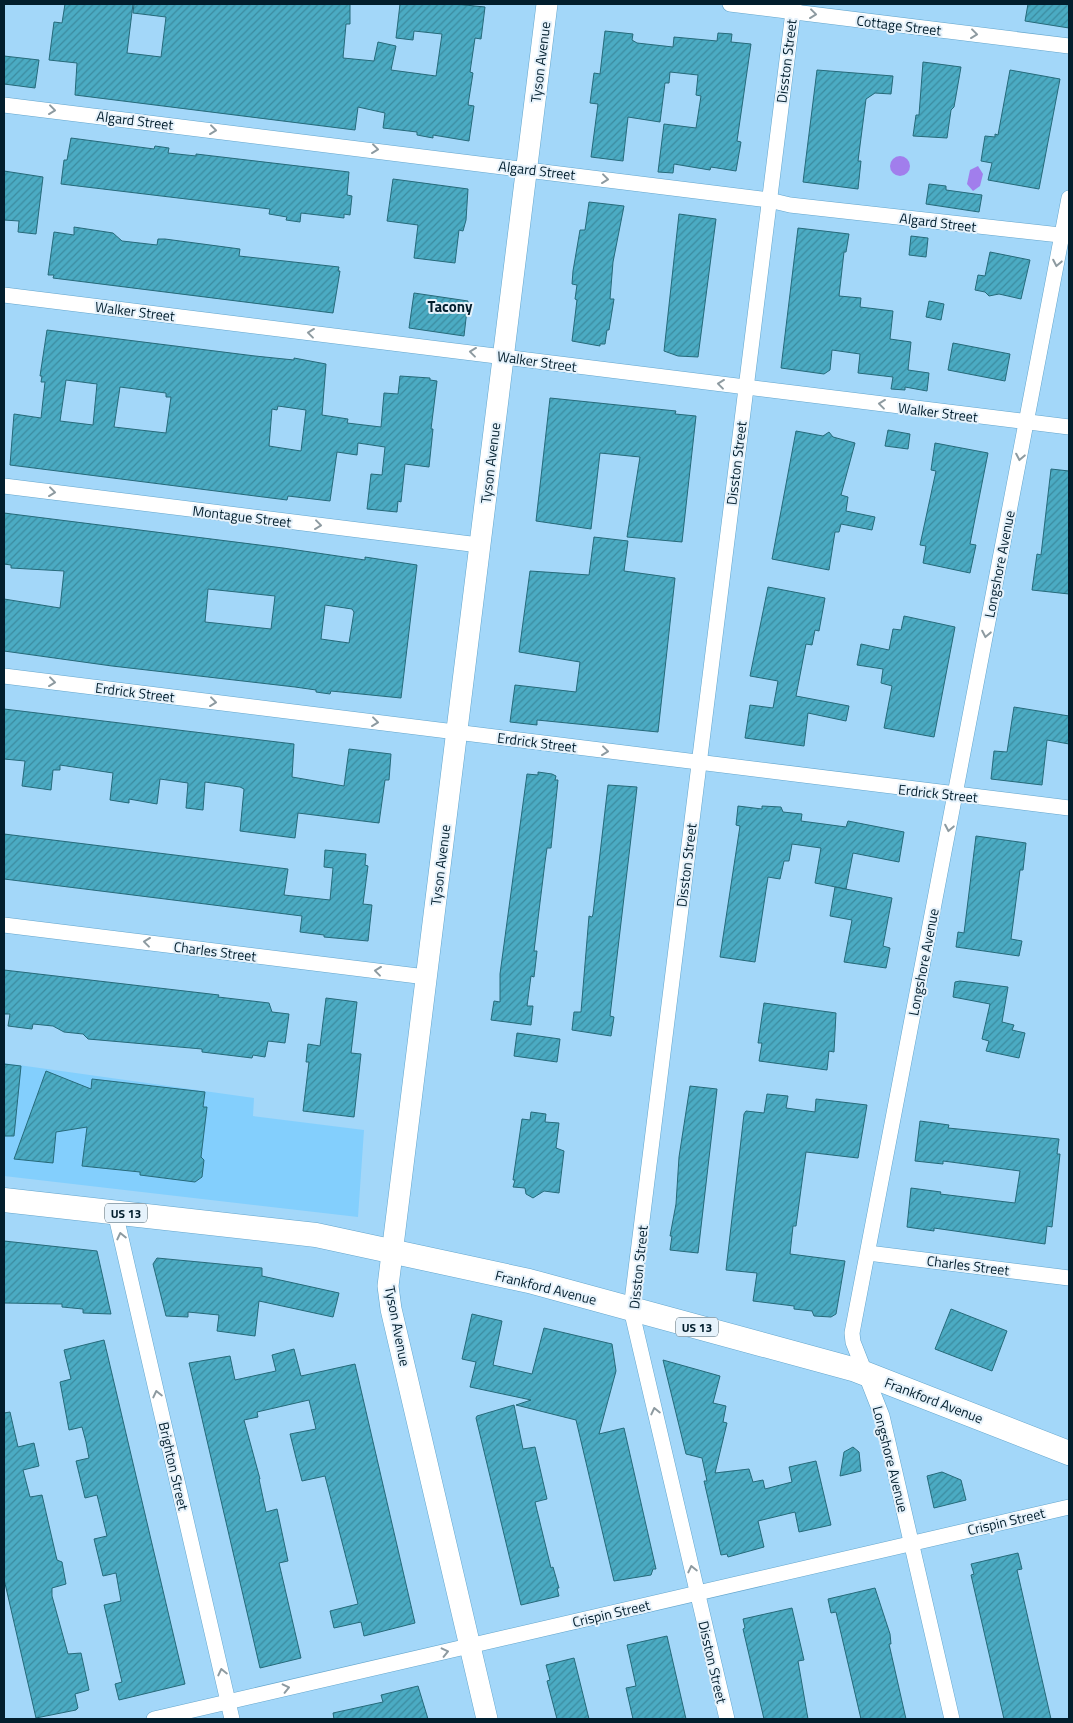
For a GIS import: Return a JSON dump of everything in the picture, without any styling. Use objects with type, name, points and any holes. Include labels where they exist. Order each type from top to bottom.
[{"type":"main road","name":"Frankford Avenue","points":[[4,1200],[295,1232],[529,1281],[866,1374],[1069,1453]]},
{"type":"street","name":"Tyson Avenue","points":[[487,1719],[391,1309],[388,1286],[547,4]]},
{"type":"street","name":"Cottage Street","points":[[730,4],[793,8],[1069,46]]},
{"type":"street","name":"Disston Street","points":[[726,1719],[631,1309],[793,8]]},
{"type":"street","name":"Algard Street","points":[[4,104],[769,200],[790,205],[1066,236]]},
{"type":"street","name":"Longshore Avenue","points":[[952,1719],[882,1416],[852,1337],[1026,422],[1066,236],[1069,198]]},
{"type":"street","name":"Walker Street","points":[[4,295],[1069,427]]},
{"type":"street","name":"Montague Street","points":[[4,486],[479,545]]},
{"type":"street","name":"Erdrick Street","points":[[4,676],[1069,808]]},
{"type":"street","name":"Charles Street","points":[[4,925],[426,977]]},
{"type":"street","name":"Brighton Street","points":[[115,1212],[232,1719]]},
{"type":"street","name":"Charles Street","points":[[868,1253],[1069,1278]]},
{"type":"street","name":"Crispin Street","points":[[154,1719],[1069,1507]]},
{"type":"shaded area","points":[[896,156],[904,156],[910,162],[910,170],[904,176],[896,176],[890,170],[890,162]]},
{"type":"shaded area","points":[[978,166],[983,174],[980,186],[973,191],[967,184],[970,170]]},
{"type":"shaded area","points":[[4,1063],[254,1098],[253,1116],[364,1130],[358,1217],[4,1176]]},
{"type":"building","points":[[65,4],[133,4],[127,53],[161,57],[166,17],[133,13],[134,4],[350,4],[350,24],[346,24],[343,58],[374,61],[378,42],[396,46],[391,70],[436,76],[442,34],[414,31],[413,40],[396,38],[400,4],[455,4],[485,7],[481,39],[475,38],[470,72],[473,73],[468,105],[474,106],[469,141],[433,135],[433,138],[417,135],[417,132],[383,128],[385,113],[358,107],[355,130],[75,95],[77,63],[49,60],[54,22],[62,23]]},
{"type":"building","points":[[1028,4],[1069,4],[1069,28],[1025,21]]},
{"type":"building","points":[[605,31],[633,34],[632,40],[637,43],[673,47],[674,37],[717,41],[718,33],[732,34],[731,42],[751,44],[737,141],[741,142],[736,171],[711,167],[710,170],[674,164],[673,173],[658,172],[664,124],[696,128],[701,96],[696,95],[698,75],[670,72],[669,83],[665,83],[660,122],[628,117],[623,161],[591,157],[598,104],[590,103],[594,73],[600,74]]},
{"type":"building","points":[[4,56],[39,60],[35,88],[4,84]]},
{"type":"building","points":[[923,62],[961,67],[947,138],[913,136],[916,115],[919,115]]},
{"type":"building","points":[[817,70],[893,76],[891,94],[875,93],[866,99],[858,161],[861,161],[858,189],[803,182]]},
{"type":"building","points":[[1010,70],[1060,79],[1039,189],[988,180],[992,163],[981,161],[985,136],[995,137],[995,134],[998,135]]},
{"type":"building","points":[[71,138],[154,149],[155,146],[169,148],[168,153],[196,156],[196,154],[349,172],[347,195],[352,196],[350,215],[344,214],[344,218],[301,213],[300,222],[286,220],[287,217],[269,214],[270,209],[61,184],[64,160],[67,160]]},
{"type":"building","points":[[4,171],[43,177],[36,234],[18,232],[19,221],[4,220]]},
{"type":"building","points":[[393,179],[468,189],[466,220],[463,231],[459,230],[455,263],[414,258],[418,225],[387,221]]},
{"type":"building","points":[[929,184],[946,186],[946,190],[982,195],[979,212],[926,204]]},
{"type":"building","points":[[589,202],[624,206],[613,262],[610,299],[614,299],[609,330],[607,330],[605,344],[600,344],[600,346],[572,341],[577,300],[575,299],[577,285],[572,284],[573,271],[580,230],[585,230]]},
{"type":"building","points":[[679,214],[716,219],[698,357],[678,356],[664,351]]},
{"type":"building","points":[[74,227],[113,233],[122,241],[157,245],[158,239],[165,239],[240,249],[239,256],[339,267],[338,271],[340,271],[333,313],[53,278],[54,275],[48,275],[54,232],[74,235]]},
{"type":"building","points":[[798,228],[849,234],[846,252],[844,252],[839,296],[861,298],[860,307],[893,311],[890,339],[911,342],[908,370],[929,373],[927,391],[905,387],[905,390],[891,389],[893,377],[858,373],[860,354],[832,350],[830,370],[824,374],[781,368]]},
{"type":"building","points":[[911,236],[928,238],[926,257],[909,255]]},
{"type":"building","points":[[990,252],[1030,260],[1021,299],[999,294],[989,296],[985,292],[975,290],[978,275],[985,276]]},
{"type":"building","points":[[414,293],[468,301],[464,336],[409,328]]},
{"type":"building","points":[[929,301],[944,304],[941,320],[926,317]]},
{"type":"building","points":[[47,330],[255,356],[294,360],[294,358],[326,364],[322,415],[348,419],[347,423],[381,427],[384,393],[398,394],[400,376],[430,378],[430,380],[437,381],[431,429],[433,429],[429,467],[405,464],[401,502],[398,501],[397,512],[367,509],[371,474],[382,475],[385,447],[358,443],[357,455],[337,452],[330,501],[288,496],[287,500],[10,465],[14,414],[41,418],[45,382],[41,382],[42,376],[40,376]],"holes":[[[66,380],[97,384],[93,425],[60,421]],[[120,387],[166,393],[166,397],[171,397],[166,433],[114,427]],[[278,406],[306,410],[301,451],[269,446],[272,409],[277,410]]]},
{"type":"building","points":[[953,343],[1010,354],[1005,381],[948,370]]},
{"type":"building","points":[[550,398],[676,411],[675,414],[696,416],[682,542],[627,537],[640,457],[600,453],[591,529],[536,521]]},
{"type":"building","points":[[888,430],[910,434],[908,449],[885,446]]},
{"type":"building","points":[[796,431],[823,436],[829,432],[833,437],[855,443],[841,495],[848,497],[846,511],[875,517],[872,530],[841,524],[839,532],[835,532],[829,570],[772,559]]},
{"type":"building","points":[[935,443],[988,453],[970,544],[976,545],[970,573],[923,563],[926,546],[920,545],[936,471],[931,470]]},
{"type":"building","points":[[1051,469],[1069,471],[1069,594],[1032,590],[1037,554],[1041,555]]},
{"type":"building","points":[[4,513],[365,560],[365,557],[417,565],[401,698],[331,691],[330,694],[295,687],[112,666],[4,651],[4,599],[60,608],[64,571],[11,568],[11,565],[4,564]],"holes":[[[208,589],[275,596],[271,629],[205,622]],[[325,605],[352,609],[354,612],[349,643],[321,639]]]},
{"type":"building","points":[[594,537],[628,541],[624,571],[675,578],[658,732],[537,720],[537,725],[510,722],[515,685],[576,692],[580,662],[519,652],[530,571],[589,575]]},
{"type":"building","points":[[768,587],[825,598],[819,631],[815,630],[812,645],[806,644],[796,696],[849,706],[846,721],[808,713],[804,746],[745,738],[750,705],[773,708],[778,681],[750,676]]},
{"type":"building","points":[[904,616],[955,627],[934,737],[884,728],[892,686],[881,683],[883,669],[857,665],[861,644],[889,650],[893,629],[901,630]]},
{"type":"building","points":[[1014,707],[1069,716],[1069,744],[1047,740],[1042,785],[991,779],[994,751],[1007,752]]},
{"type":"building","points":[[4,709],[294,744],[292,777],[344,786],[349,749],[391,754],[389,780],[385,780],[379,823],[298,813],[295,838],[240,831],[244,789],[240,787],[205,782],[203,810],[186,808],[188,783],[160,779],[157,804],[129,799],[129,803],[110,800],[113,773],[60,765],[60,770],[53,770],[51,790],[22,786],[25,761],[4,759]]},
{"type":"building","points":[[538,772],[552,774],[556,776],[555,780],[558,780],[551,848],[547,848],[534,951],[537,951],[534,977],[531,976],[527,1006],[533,1006],[531,1025],[491,1020],[494,1001],[500,1002],[500,974],[527,774],[538,775]]},
{"type":"building","points":[[608,785],[637,787],[610,1016],[614,1017],[611,1036],[572,1030],[574,1012],[581,1012],[589,916],[592,917],[593,914]]},
{"type":"building","points":[[738,806],[762,809],[762,806],[781,807],[783,812],[802,814],[801,821],[846,827],[848,821],[904,832],[899,862],[853,853],[846,889],[815,883],[821,848],[792,844],[789,861],[784,861],[780,879],[768,877],[755,962],[720,957],[740,826],[736,825]]},
{"type":"building","points":[[4,834],[288,869],[284,895],[330,900],[333,868],[324,867],[325,850],[366,854],[365,865],[368,866],[363,904],[372,905],[368,941],[324,937],[324,935],[300,932],[302,916],[4,879]]},
{"type":"building","points":[[976,836],[1026,843],[1023,870],[1020,870],[1011,939],[1022,941],[1019,956],[956,947],[958,932],[964,933]]},
{"type":"building","points":[[835,887],[892,898],[883,946],[890,948],[886,968],[844,962],[852,920],[830,916]]},
{"type":"building","points":[[4,970],[219,995],[218,997],[269,1003],[272,1012],[289,1014],[285,1043],[268,1041],[265,1057],[253,1055],[252,1058],[202,1052],[202,1049],[88,1039],[83,1034],[64,1032],[53,1026],[33,1024],[32,1029],[8,1026],[10,1014],[4,1014]]},
{"type":"building","points":[[955,982],[1008,987],[1002,1022],[1014,1025],[1012,1030],[1025,1033],[1019,1058],[986,1051],[989,1041],[982,1039],[990,1004],[953,997]]},
{"type":"building","points":[[326,998],[357,1002],[351,1053],[361,1054],[354,1117],[303,1111],[309,1062],[306,1062],[308,1044],[320,1046]]},
{"type":"building","points":[[764,1003],[836,1013],[834,1052],[829,1051],[827,1070],[759,1061],[762,1043],[758,1043]]},
{"type":"building","points":[[517,1033],[560,1039],[557,1062],[514,1056]]},
{"type":"building","points":[[4,1064],[21,1066],[14,1136],[4,1136]]},
{"type":"building","points":[[46,1071],[91,1089],[92,1079],[205,1092],[203,1107],[207,1107],[201,1157],[204,1160],[202,1177],[195,1182],[140,1175],[140,1172],[82,1166],[87,1127],[56,1132],[53,1163],[14,1159]]},
{"type":"building","points":[[690,1086],[717,1089],[698,1253],[670,1250],[672,1236],[670,1236],[676,1204],[679,1157]]},
{"type":"building","points":[[767,1094],[788,1096],[786,1108],[815,1112],[816,1099],[867,1105],[858,1158],[806,1152],[796,1226],[793,1226],[790,1254],[845,1261],[836,1314],[831,1317],[814,1316],[812,1311],[794,1309],[794,1306],[753,1301],[757,1273],[726,1270],[744,1114],[746,1111],[764,1113]]},
{"type":"building","points":[[531,1112],[546,1114],[545,1122],[559,1123],[556,1148],[564,1151],[559,1193],[544,1191],[533,1198],[526,1194],[525,1188],[513,1187],[522,1119],[530,1120]]},
{"type":"building","points":[[920,1121],[949,1125],[948,1128],[1059,1139],[1057,1154],[1060,1154],[1052,1227],[1047,1226],[1045,1244],[934,1228],[934,1231],[907,1227],[911,1188],[941,1192],[940,1194],[1015,1203],[1020,1171],[943,1161],[943,1164],[915,1161]]},
{"type":"building","points":[[4,1241],[97,1251],[111,1314],[83,1313],[83,1309],[62,1307],[62,1304],[4,1303]]},
{"type":"building","points":[[157,1258],[262,1268],[262,1276],[339,1293],[333,1317],[259,1301],[255,1336],[217,1331],[219,1315],[188,1312],[188,1317],[166,1316],[153,1264]]},
{"type":"building","points":[[951,1309],[1007,1331],[992,1371],[935,1349]]},
{"type":"building","points":[[472,1314],[502,1321],[493,1365],[532,1374],[544,1328],[612,1344],[616,1371],[599,1434],[624,1428],[656,1569],[653,1569],[651,1575],[614,1581],[576,1420],[516,1405],[531,1400],[470,1387],[476,1362],[462,1359]]},
{"type":"building","points":[[104,1340],[185,1684],[119,1700],[115,1684],[122,1682],[104,1605],[121,1601],[116,1573],[103,1576],[94,1539],[107,1536],[97,1495],[85,1498],[76,1461],[89,1458],[86,1442],[82,1427],[69,1430],[60,1382],[71,1379],[64,1350]]},
{"type":"building","points":[[294,1349],[301,1376],[355,1364],[415,1623],[364,1636],[361,1622],[334,1628],[330,1611],[358,1604],[325,1476],[302,1481],[290,1434],[316,1429],[309,1400],[257,1412],[258,1417],[244,1420],[260,1479],[266,1512],[277,1509],[288,1561],[279,1563],[301,1658],[260,1668],[189,1363],[230,1356],[235,1380],[276,1371],[272,1355]]},
{"type":"building","points":[[663,1360],[720,1376],[713,1403],[726,1406],[723,1422],[727,1423],[715,1473],[749,1469],[753,1482],[763,1480],[765,1489],[792,1482],[789,1467],[816,1461],[831,1525],[799,1532],[795,1512],[758,1521],[764,1547],[728,1557],[727,1554],[721,1555],[704,1481],[707,1481],[702,1458],[686,1454]]},
{"type":"building","points":[[514,1405],[523,1449],[535,1447],[547,1499],[535,1502],[551,1568],[553,1567],[559,1588],[557,1588],[559,1596],[521,1605],[476,1418],[477,1416]]},
{"type":"building","points":[[10,1412],[18,1447],[34,1443],[39,1466],[23,1470],[30,1497],[42,1495],[57,1560],[62,1562],[66,1584],[52,1588],[52,1596],[68,1654],[81,1653],[89,1690],[75,1694],[78,1708],[76,1710],[36,1718],[4,1579],[4,1413]]},
{"type":"building","points":[[853,1447],[859,1452],[861,1471],[840,1476],[844,1452]]},
{"type":"building","points":[[942,1472],[961,1480],[966,1500],[934,1508],[927,1476]]},
{"type":"building","points":[[1018,1553],[1022,1569],[1017,1570],[1051,1719],[1004,1719],[971,1575],[974,1574],[971,1564]]},
{"type":"building","points":[[875,1588],[890,1634],[891,1644],[889,1644],[906,1719],[861,1719],[836,1612],[831,1613],[828,1599]]},
{"type":"building","points":[[792,1608],[804,1660],[798,1661],[808,1719],[764,1719],[743,1629],[745,1628],[743,1619]]},
{"type":"building","points":[[667,1636],[686,1719],[633,1719],[626,1688],[636,1686],[627,1645]]},
{"type":"building","points":[[574,1658],[589,1719],[557,1719],[547,1681],[550,1680],[546,1665]]},
{"type":"building","points":[[418,1686],[428,1719],[334,1719],[333,1713],[383,1702],[381,1695]]},
{"type":"district","name":"Tacony","points":[[450,306]]}]
